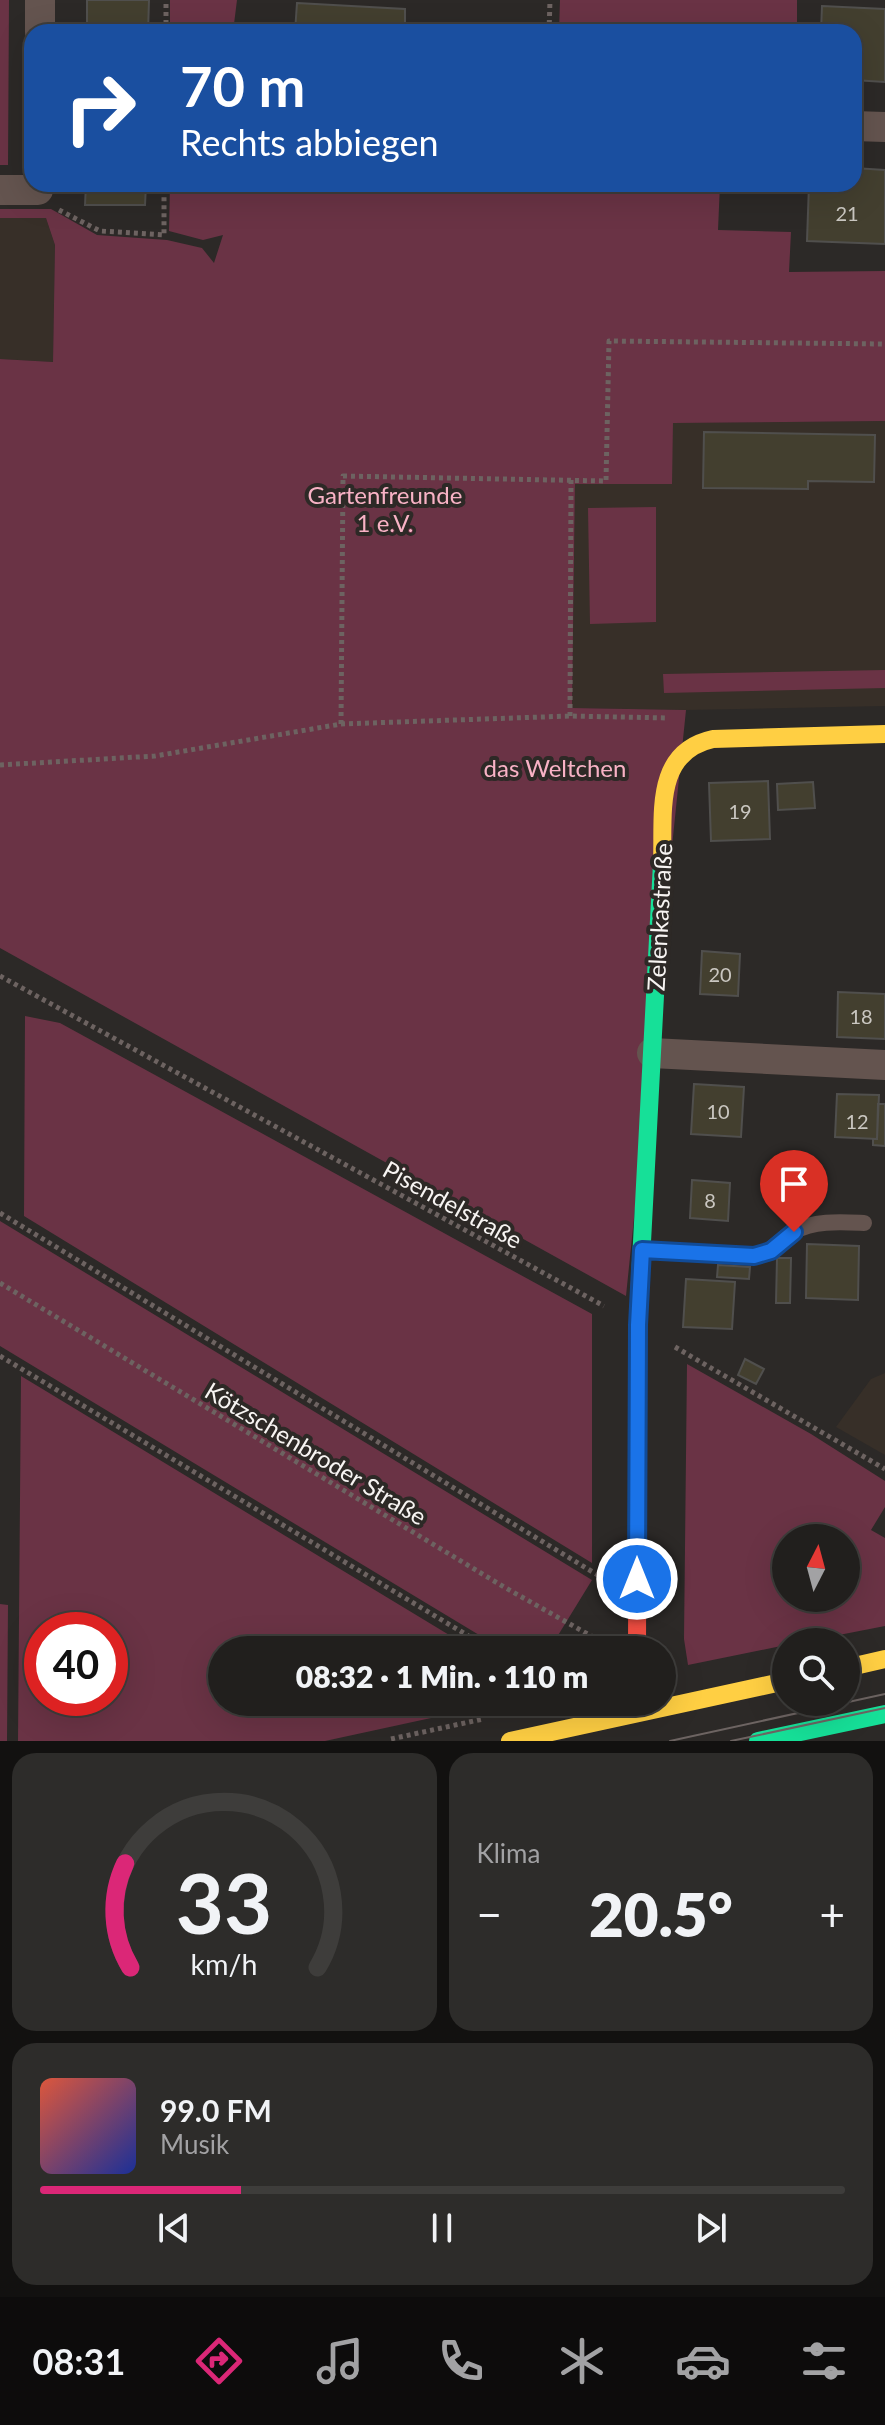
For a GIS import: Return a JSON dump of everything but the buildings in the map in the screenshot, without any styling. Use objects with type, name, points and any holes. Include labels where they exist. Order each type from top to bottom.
[{"type":"street","points":[[40,0],[40,24]]},
{"type":"street","points":[[862,126],[885,127]]},
{"type":"street","points":[[0,190],[24,188]]},
{"type":"street","name":"Zelenkastraße","points":[[637,1636],[638,1325],[666,781],[678,756],[700,741],[885,734]]},
{"type":"street","points":[[652,1053],[885,1065]]},
{"type":"street","points":[[860,1665],[885,1659]]},
{"type":"street","points":[[676,1701],[772,1684]]},
{"type":"street","points":[[758,1741],[885,1714]]},
{"type":"street","points":[[510,1741],[605,1716]]},
{"type":"lane","points":[[642,1250],[754,1256],[771,1251],[794,1232],[805,1228],[829,1221],[864,1223]]},
{"type":"path","points":[[166,0],[166,24]]},
{"type":"path","points":[[549,24],[550,0]]},
{"type":"path","points":[[42,192],[52,206],[100,231],[164,235],[164,192]]},
{"type":"path","points":[[341,724],[343,476],[606,481],[609,341],[885,344]]},
{"type":"path","points":[[570,716],[571,480]]},
{"type":"path","points":[[0,765],[155,756],[341,724],[570,716],[675,718]]},
{"type":"path","name":"Pisendelstraße","points":[[0,976],[638,1325],[885,1469]]},
{"type":"path","points":[[0,1213],[637,1599]]},
{"type":"path","name":"Kötzschenbroder Straße","points":[[0,1283],[591,1636]]},
{"type":"path","points":[[0,1356],[469,1636]]},
{"type":"shaded area","points":[[0,218],[46,218],[55,245],[53,362],[0,359]]},
{"type":"shaded area","points":[[885,421],[885,706],[686,710],[572,708],[575,484],[671,484],[673,423]]},
{"type":"shaded area","points":[[885,1373],[885,1455],[836,1427],[871,1379]]},
{"type":"green space","points":[[0,0],[9,0],[8,165],[0,165]]},
{"type":"green space","points":[[170,0],[237,0],[234,24],[170,24]]},
{"type":"green space","points":[[560,0],[797,0],[797,24],[559,24]]},
{"type":"green space","points":[[170,192],[720,192],[718,230],[791,232],[789,272],[885,271],[885,421],[673,423],[672,484],[575,484],[572,708],[686,710],[626,1296],[0,948],[0,359],[53,362],[55,245],[46,218],[0,218],[0,209],[51,209],[97,235],[167,240],[202,248],[214,263],[223,235],[203,240],[169,231]]},
{"type":"green space","points":[[656,507],[656,622],[590,624],[588,508]]},
{"type":"green space","points":[[885,670],[885,688],[664,693],[663,674]]},
{"type":"green space","points":[[25,1016],[60,1023],[592,1314],[592,1563],[24,1216]]},
{"type":"green space","points":[[0,1221],[592,1580],[558,1636],[481,1636],[0,1346]]},
{"type":"green space","points":[[687,1364],[811,1434],[885,1481],[885,1507],[871,1530],[885,1538],[885,1626],[860,1631],[860,1628],[772,1628],[772,1648],[688,1665],[684,1639]]},
{"type":"green space","points":[[21,1376],[451,1636],[208,1636],[208,1716],[440,1716],[325,1741],[18,1741]]},
{"type":"green space","points":[[0,1604],[8,1605],[7,1741],[0,1741]]},
{"type":"tram line","points":[[670,1741],[885,1694]]},
{"type":"tram line","points":[[731,1741],[885,1708]]},
{"type":"traffic: fast","points":[[640,1280],[662,863]]},
{"type":"traffic: fast","points":[[758,1741],[885,1714]]},
{"type":"traffic: slow","points":[[662,863],[666,788],[671,771],[680,757],[694,746],[713,739],[885,734]]},
{"type":"traffic: slow","points":[[860,1665],[885,1659]]},
{"type":"traffic: slow","points":[[510,1741],[772,1684]]},
{"type":"traffic: jam","points":[[637,1636],[640,1280]]},
{"type":"route","points":[[637,1579],[638,1325],[642,1250],[754,1256],[771,1251],[794,1232]]},
{"type":"park label","name":"Gartenfreunde 1 e.V.","points":[[385,508]]},
{"type":"park label","name":"das Weltchen","points":[[555,767]]}]
